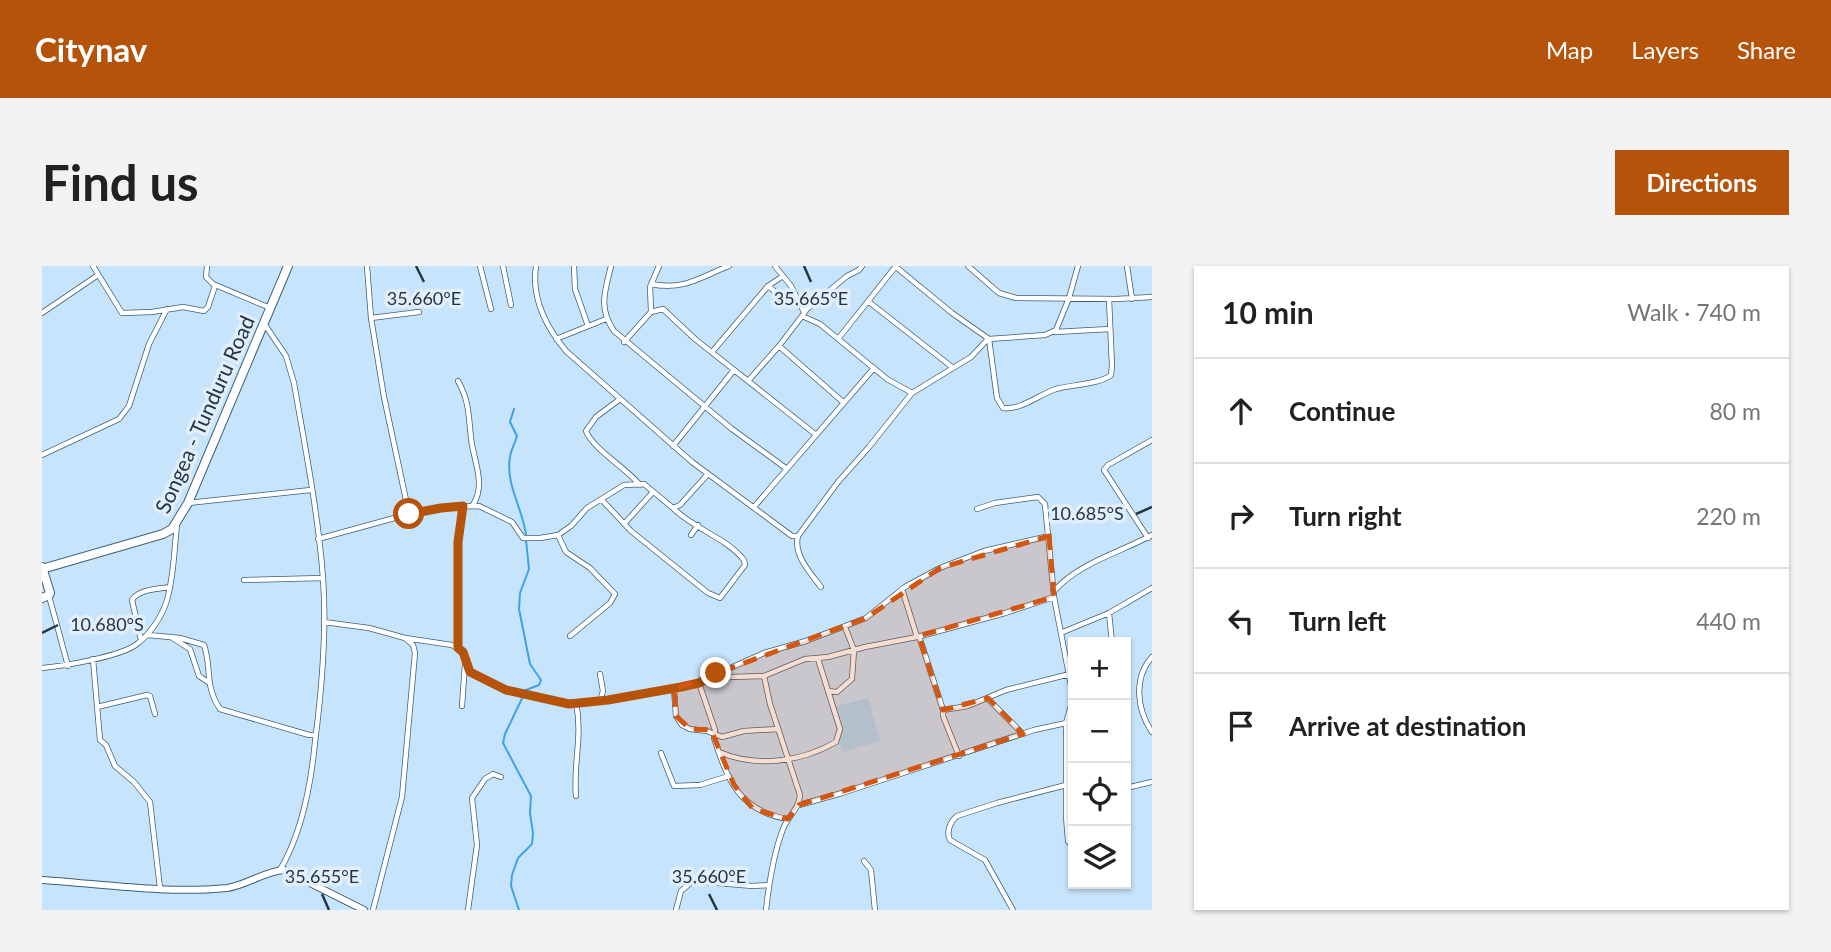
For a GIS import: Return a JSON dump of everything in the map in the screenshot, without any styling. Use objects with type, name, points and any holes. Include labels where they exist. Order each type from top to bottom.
[{"type":"highway","name":"Songea - Tunduru Road","points":[[42,568],[163,534],[172,529],[188,503],[288,266]]},
{"type":"highway","points":[[42,568],[46,597]]},
{"type":"street","points":[[93,266],[122,313],[183,307],[206,310],[215,286]]},
{"type":"street","points":[[207,266],[206,277],[215,286],[271,308]]},
{"type":"street","points":[[367,266],[371,318],[384,397],[409,514]]},
{"type":"street","points":[[480,266],[491,309]]},
{"type":"street","points":[[502,266],[511,305]]},
{"type":"street","points":[[536,266],[536,297],[541,312],[566,351],[708,474],[792,536],[798,536]]},
{"type":"street","points":[[574,266],[575,289],[588,326]]},
{"type":"street","points":[[611,266],[604,298],[606,319],[624,342],[787,469]]},
{"type":"street","points":[[651,312],[651,284],[659,266]]},
{"type":"street","points":[[651,284],[681,286],[729,266]]},
{"type":"street","points":[[775,266],[797,296],[803,314],[901,388],[912,393]]},
{"type":"street","points":[[748,381],[803,314],[862,266]]},
{"type":"street","points":[[838,338],[896,266],[989,340],[1054,332],[1110,330]]},
{"type":"street","points":[[968,266],[1003,295],[1016,298],[1152,297]]},
{"type":"street","points":[[1054,332],[1069,298],[1078,266]]},
{"type":"street","points":[[1127,266],[1132,299]]},
{"type":"street","points":[[42,313],[98,275]]},
{"type":"street","points":[[712,352],[768,286],[783,276]]},
{"type":"street","points":[[768,286],[784,299]]},
{"type":"street","points":[[989,340],[997,398],[1000,406],[1006,409],[1017,407],[1055,390],[1107,379],[1111,375],[1112,366],[1109,299]]},
{"type":"street","points":[[869,302],[952,367]]},
{"type":"street","points":[[624,342],[651,312],[658,308],[663,309],[815,434]]},
{"type":"street","points":[[42,455],[120,419],[129,405],[149,344],[167,309]]},
{"type":"street","points":[[371,318],[419,312]]},
{"type":"street","points":[[556,339],[606,319]]},
{"type":"street","points":[[264,324],[280,345],[290,368],[323,578],[322,683],[316,734],[304,807],[280,870]]},
{"type":"street","points":[[821,587],[802,559],[797,546],[798,536],[838,482],[912,393],[977,352],[989,340]]},
{"type":"street","points":[[779,346],[843,402]]},
{"type":"street","points":[[754,507],[874,368]]},
{"type":"street","points":[[673,446],[734,370]]},
{"type":"street","points":[[458,381],[467,397],[472,446],[480,476],[478,494],[472,506]]},
{"type":"street","points":[[621,399],[596,417],[586,431],[591,441],[629,472],[640,485]]},
{"type":"street","points":[[465,663],[474,674],[516,692],[563,703],[600,701],[731,677],[764,676],[805,659],[818,659],[918,637],[1006,613],[1054,594],[1067,579],[1081,570],[1150,537],[1104,470],[1108,465],[1152,440]]},
{"type":"street","points":[[624,485],[629,472]]},
{"type":"street","points":[[673,508],[680,505],[708,474]]},
{"type":"street","points":[[318,539],[409,514],[463,506],[485,508],[512,522],[526,538],[558,535],[587,508],[624,485],[645,484],[682,518],[698,525],[739,554],[745,562],[720,598],[708,593],[624,524],[602,500]]},
{"type":"street","points":[[188,503],[311,490]]},
{"type":"street","points":[[624,524],[653,492]]},
{"type":"street","points":[[978,509],[995,503],[1041,498],[1045,504],[1054,594],[1068,662]]},
{"type":"street","points":[[680,505],[682,518]]},
{"type":"street","points":[[458,648],[458,542],[463,506]]},
{"type":"street","points":[[42,668],[68,666],[130,648],[147,635],[163,613],[170,586],[177,521]]},
{"type":"street","points":[[691,535],[698,525]]},
{"type":"street","points":[[558,535],[566,552],[590,568],[615,594],[611,603],[570,636]]},
{"type":"street","points":[[699,683],[706,677],[764,653],[845,627],[874,613],[902,589],[940,568],[984,551],[1049,536]]},
{"type":"street","points":[[244,580],[323,578]]},
{"type":"street","points":[[141,640],[132,600],[135,595],[170,586]]},
{"type":"street","points":[[1063,632],[1109,613],[1152,588]]},
{"type":"street","points":[[902,589],[945,722],[959,756]]},
{"type":"street","points":[[46,597],[68,666]]},
{"type":"street","points":[[1109,613],[1111,637]]},
{"type":"street","points":[[324,622],[369,628],[458,648],[465,656],[462,706]]},
{"type":"street","points":[[828,691],[837,692],[850,682],[854,650],[845,627]]},
{"type":"street","points":[[147,635],[204,645],[208,682],[220,709],[309,735],[316,734]]},
{"type":"street","points":[[170,637],[190,649],[199,676],[208,682]]},
{"type":"street","points":[[373,910],[402,797],[415,653],[413,645],[405,638]]},
{"type":"street","points":[[1152,657],[1142,671],[1139,695],[1144,717],[1152,732]]},
{"type":"street","points":[[93,659],[100,740],[106,745],[114,766],[134,782],[150,802],[160,888]]},
{"type":"street","points":[[718,752],[762,762],[790,760],[838,740],[840,729],[818,659]]},
{"type":"street","points":[[600,674],[603,691],[600,701]]},
{"type":"street","points":[[943,710],[968,706],[1006,690],[1068,674]]},
{"type":"street","points":[[764,676],[778,729],[799,789],[799,805]]},
{"type":"street","points":[[699,683],[710,713],[718,752],[735,788],[753,809],[788,819]]},
{"type":"street","points":[[674,688],[674,710],[678,720],[690,729],[728,736],[744,731],[778,729]]},
{"type":"street","points":[[97,707],[147,695],[150,696],[155,713]]},
{"type":"street","points":[[988,698],[1023,734]]},
{"type":"street","points":[[1068,841],[1066,723],[1072,700]]},
{"type":"street","points":[[576,703],[580,736],[575,779],[576,796]]},
{"type":"street","points":[[766,910],[773,860],[788,819],[799,805],[1023,734],[1066,723]]},
{"type":"street","points":[[661,753],[674,786],[700,785],[729,776]]},
{"type":"street","points":[[468,910],[477,845],[472,798],[488,776],[493,774],[501,778]]},
{"type":"street","points":[[1131,787],[1152,782]]},
{"type":"street","points":[[1013,910],[985,860],[950,840],[948,832],[957,816],[1066,785]]},
{"type":"street","points":[[864,861],[871,870],[875,910]]},
{"type":"street","points":[[42,880],[160,888],[229,887],[280,870],[364,910]]},
{"type":"street","points":[[676,910],[681,891],[693,881],[769,885]]},
{"type":"highlighted area","points":[[1049,536],[1054,597],[919,636],[943,710],[988,698],[1023,734],[799,805],[788,819],[753,809],[734,785],[711,730],[690,729],[676,716],[674,689],[866,618],[940,568]]},
{"type":"shaded area","points":[[868,698],[880,741],[843,752],[830,708]]},
{"type":"waterway","points":[[514,409],[510,422],[517,436],[509,467],[526,535]]},
{"type":"waterway","points":[[519,910],[511,886],[512,875],[518,858],[532,844],[531,796],[503,743],[526,690],[539,685],[541,680],[530,664],[519,609],[520,593],[529,569],[526,540]]},
{"type":"route","points":[[409,514],[463,506],[458,542],[458,648],[463,652],[466,667],[470,672],[491,683],[506,690],[569,704],[681,687],[699,683],[716,673]]}]
